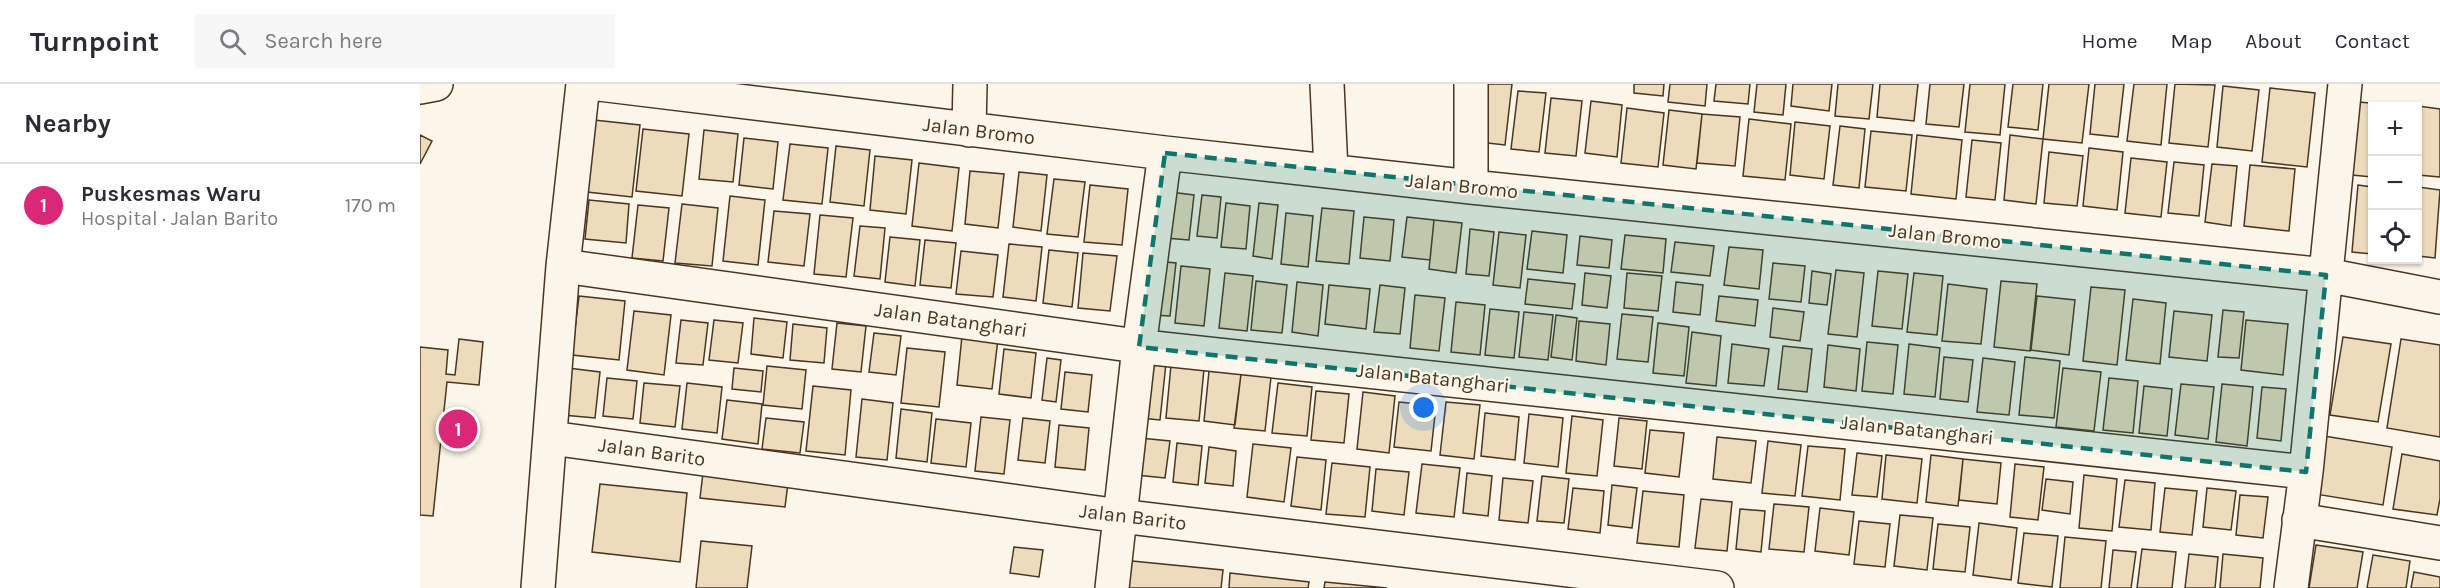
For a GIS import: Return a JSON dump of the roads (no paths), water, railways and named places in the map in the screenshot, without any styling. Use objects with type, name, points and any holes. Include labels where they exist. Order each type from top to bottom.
[{"type":"street","points":[[420,87],[436,84]]},
{"type":"street","points":[[538,588],[563,266],[583,84]]},
{"type":"street","name":"Jalan Bromo","points":[[599,84],[969,130],[1471,187],[2326,275],[2440,297]]},
{"type":"street","points":[[969,130],[970,84]]},
{"type":"street","points":[[1327,84],[1331,171]]},
{"type":"street","points":[[1471,84],[1471,187]]},
{"type":"street","points":[[2291,588],[2306,471],[2345,84]]},
{"type":"street","points":[[1112,588],[1139,347],[1165,153]]},
{"type":"street","name":"Jalan Batanghari","points":[[563,266],[1139,347],[2306,471]]},
{"type":"street","name":"Jalan Barito","points":[[551,438],[1120,516],[1717,588]]},
{"type":"street","points":[[2299,520],[2440,543]]},
{"type":"place","name":"Puskesmas Waru","points":[[458,429]]}]
